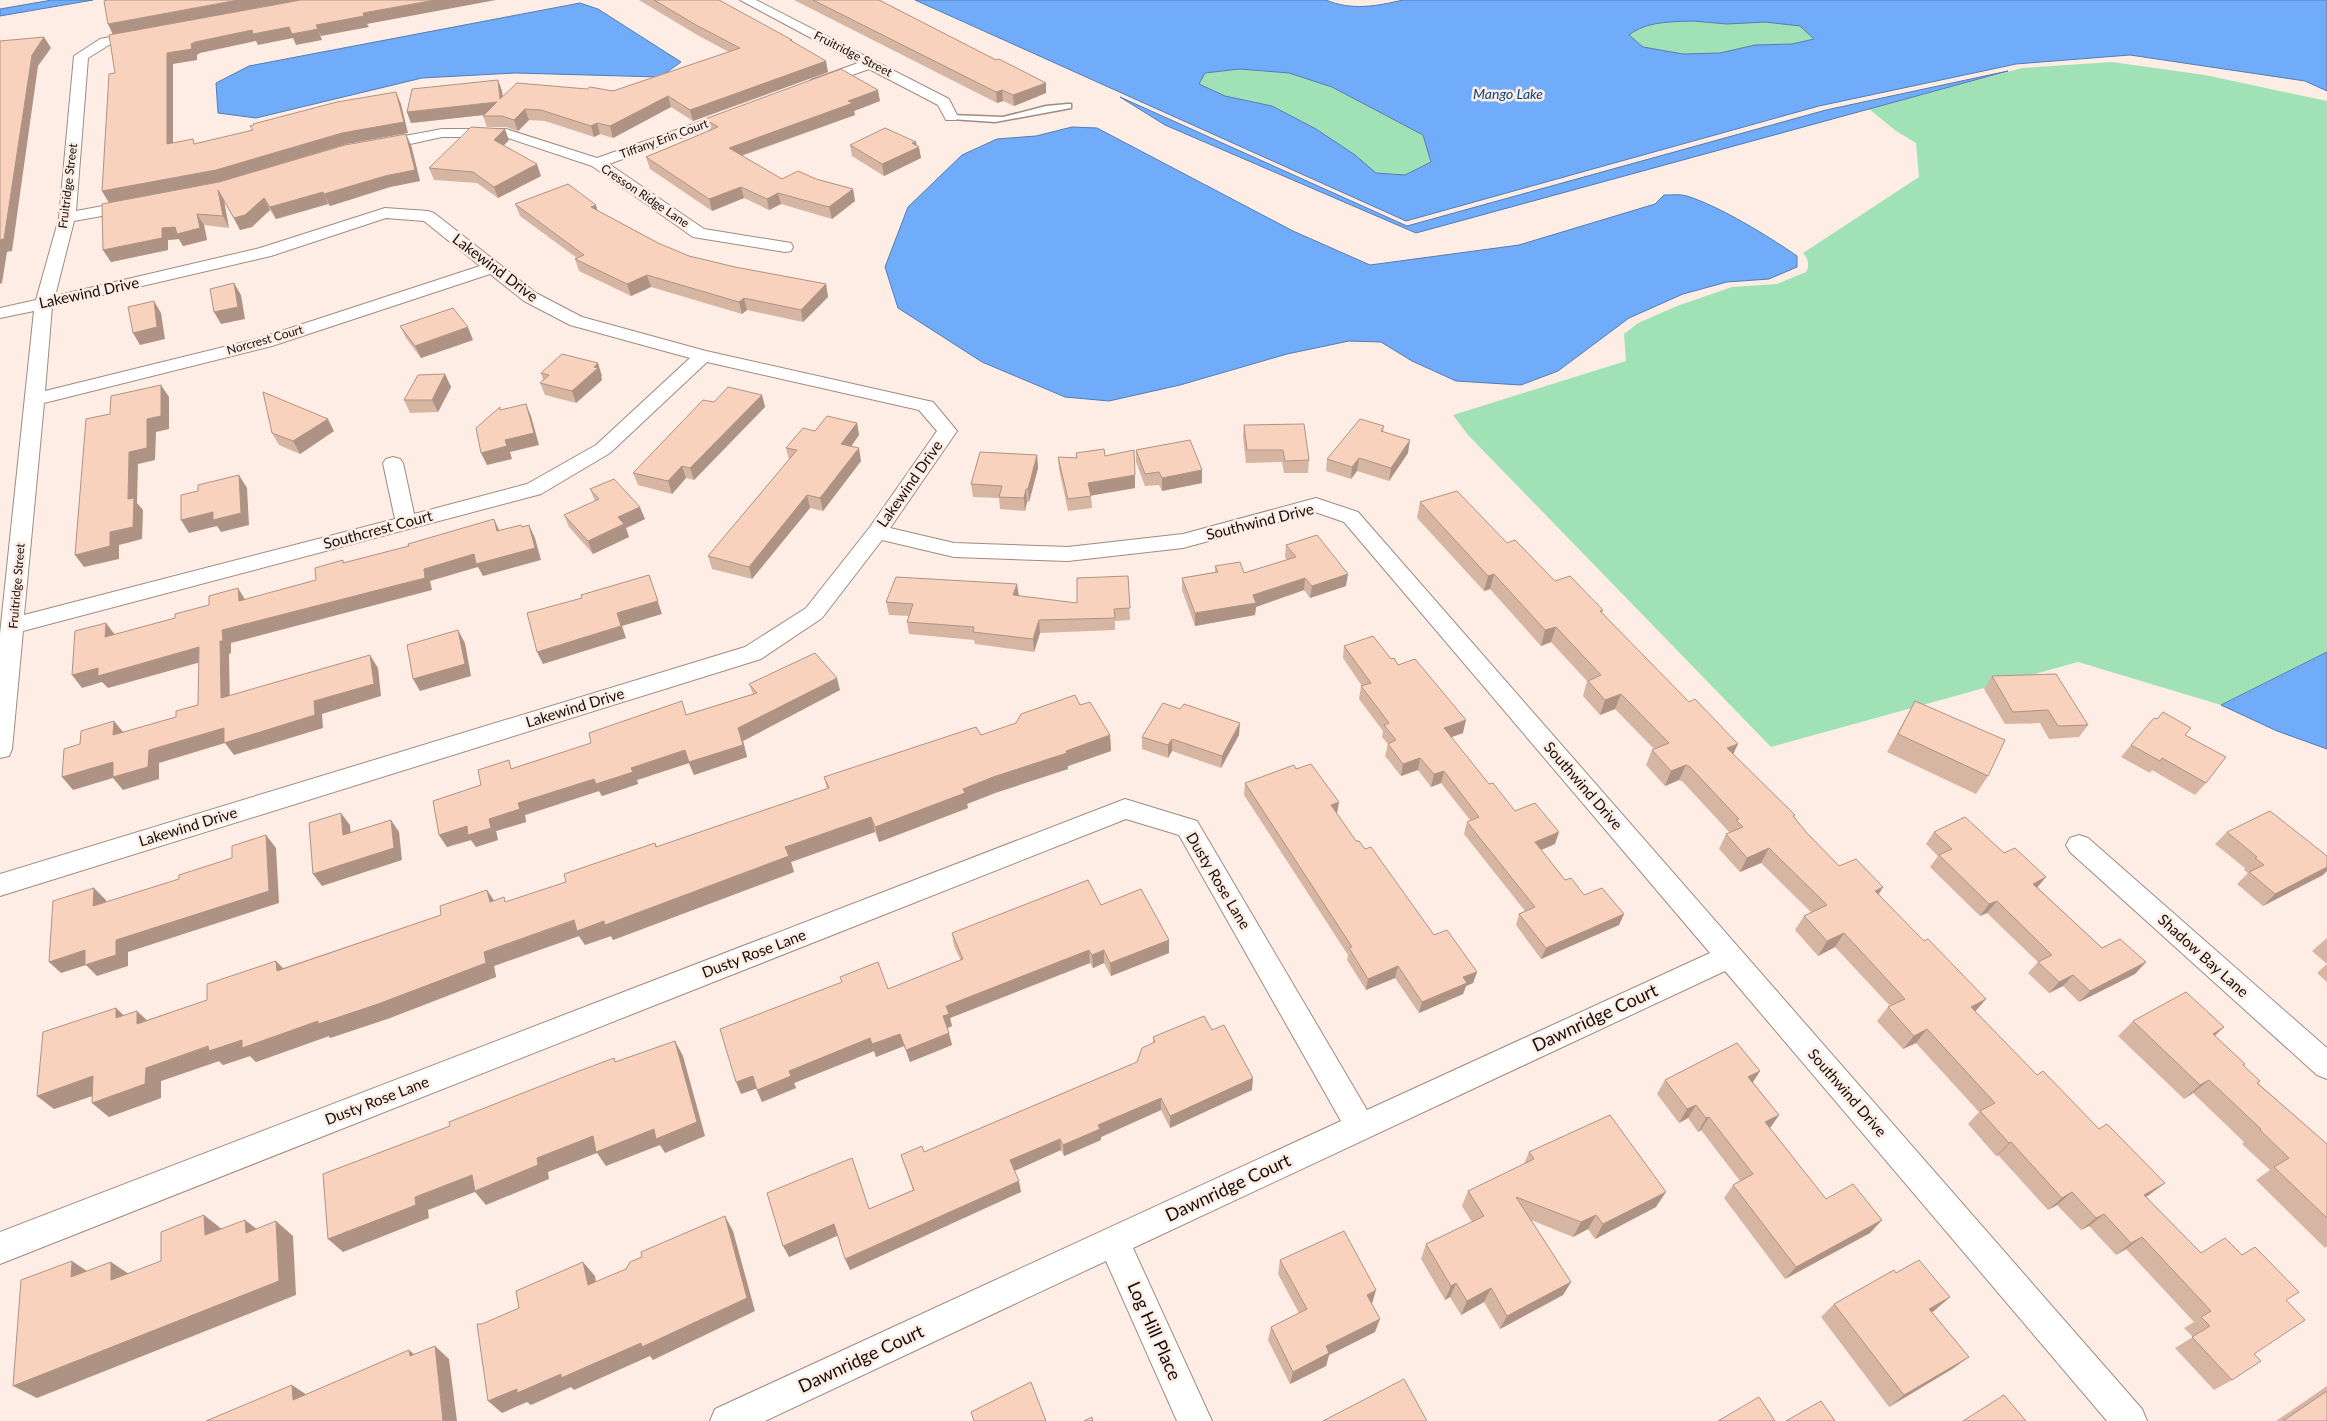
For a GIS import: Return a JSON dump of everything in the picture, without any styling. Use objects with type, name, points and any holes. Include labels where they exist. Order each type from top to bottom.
[{"type":"street","name":"Fruitridge Street","points":[[746,0],[944,102],[951,117]]},
{"type":"street","name":"Fruitridge Street","points":[[0,749],[44,304],[67,218],[81,56],[105,42],[154,32]]},
{"type":"street","points":[[798,90],[871,63]]},
{"type":"street","name":"Tiffany Erin Court","points":[[597,163],[752,106]]},
{"type":"street","name":"Cresson Ridge Lane","points":[[367,148],[442,133],[506,133],[597,163],[699,233],[785,247]]},
{"type":"street","points":[[67,218],[151,202]]},
{"type":"street","name":"Lakewind Drive","points":[[0,313],[265,252],[385,213],[428,216],[491,268],[530,297],[576,321],[703,356],[926,406],[947,431],[877,532],[814,613],[752,653],[0,885]]},
{"type":"street","name":"Norcrest Court","points":[[35,399],[266,342],[491,268]]},
{"type":"street","name":"Southcrest Court","points":[[13,626],[534,489],[603,449],[703,356]]},
{"type":"street","points":[[393,463],[406,523]]},
{"type":"street","name":"Southwind Drive","points":[[877,532],[954,550],[1068,554],[1183,541],[1316,506],[1351,518],[2130,1421]]},
{"type":"street","name":"Dusty Rose Lane","points":[[0,1248],[1125,810],[1188,828],[1361,1127]]},
{"type":"street","name":"Shadow Bay Lane","points":[[2079,845],[2327,1066]]},
{"type":"street","name":"Dawnridge Court","points":[[726,1421],[1730,956]]},
{"type":"street","name":"Log Hill Place","points":[[1114,1242],[1195,1421]]},
{"type":"lane","points":[[951,117],[978,120],[1003,119],[1044,108],[1068,106]]},
{"type":"green space","points":[[1693,21],[1727,24],[1765,22],[1800,26],[1815,39],[1792,44],[1755,45],[1720,53],[1683,54],[1643,47],[1629,35],[1636,30],[1652,25]]},
{"type":"green space","points":[[2112,62],[2205,75],[2327,101],[2327,652],[2221,705],[2078,662],[1771,747],[1468,435],[1453,415],[1626,361],[1624,334],[1638,323],[1677,306],[1732,287],[1777,284],[1806,272],[1808,262],[1803,253],[1919,177],[1916,143],[1896,131],[1869,109],[2022,68]]},
{"type":"green space","points":[[1240,69],[1289,73],[1332,87],[1423,135],[1431,162],[1405,175],[1376,173],[1354,155],[1316,129],[1272,106],[1225,96],[1199,84],[1205,73]]},
{"type":"water","points":[[52,0],[93,0],[0,16],[0,9]]},
{"type":"water","name":"Mango Lake","points":[[915,0],[1326,0],[1345,5],[1374,6],[1403,0],[2327,0],[2327,91],[2305,81],[2130,55],[2016,64],[1819,106],[1406,221]],"holes":[[[1693,21],[1727,24],[1765,22],[1800,26],[1814,39],[1792,44],[1755,45],[1720,53],[1683,54],[1643,47],[1629,35],[1636,30],[1651,25]],[[1240,69],[1289,73],[1332,87],[1423,135],[1431,162],[1405,175],[1376,173],[1355,155],[1316,129],[1272,106],[1225,96],[1199,84],[1205,73]]]},
{"type":"water","points":[[580,3],[598,9],[681,62],[660,77],[515,73],[422,78],[256,118],[218,113],[216,83],[249,66]]},
{"type":"water","points":[[2008,71],[1416,233],[1165,125],[1120,97],[1407,226],[1826,110]]},
{"type":"water","points":[[1072,127],[1097,128],[1293,231],[1370,265],[1519,245],[1655,204],[1664,195],[1685,195],[1729,215],[1797,256],[1797,267],[1769,279],[1727,282],[1683,294],[1629,318],[1558,371],[1521,385],[1456,381],[1412,361],[1381,342],[1349,341],[1287,354],[1180,385],[1109,401],[1065,397],[982,362],[898,308],[885,267],[908,207],[962,155],[997,139],[1036,136]]},
{"type":"water","points":[[2327,652],[2327,749],[2277,731],[2221,705]]},
{"type":"building","points":[[238,0],[108,24],[104,1]]},
{"type":"building","points":[[301,0],[435,0],[363,13],[364,16],[316,25],[318,29],[292,34],[289,27],[253,34],[252,30],[195,42],[191,44],[192,49],[167,53],[167,144],[193,139],[194,144],[253,130],[250,126],[253,124],[337,102],[396,92],[404,122],[342,133],[216,170],[102,191],[109,74],[115,73],[109,35]]},
{"type":"building","points":[[654,0],[719,0],[826,61],[690,110],[668,96],[610,126],[597,123],[591,126],[541,110],[525,109],[514,120],[502,116],[483,116],[497,102],[407,112],[412,89],[498,80],[500,99],[517,83],[587,89],[590,87],[613,91],[740,48]]},
{"type":"building","points":[[813,0],[879,0],[996,60],[999,59],[1046,83],[1013,95],[1002,90],[996,92]]},
{"type":"building","points":[[44,37],[32,55],[4,239],[0,240],[0,41]]},
{"type":"building","points":[[841,69],[878,90],[848,101],[853,103],[729,148],[782,179],[798,171],[816,179],[853,189],[829,207],[778,193],[767,199],[741,187],[709,199],[646,157],[718,127],[705,119]]},
{"type":"building","points":[[471,127],[505,129],[494,140],[537,164],[494,187],[473,172],[429,168]]},
{"type":"building","points":[[885,128],[916,142],[912,143],[919,147],[882,164],[850,145]]},
{"type":"building","points":[[406,134],[415,170],[385,176],[324,194],[323,192],[270,207],[264,198],[245,215],[234,218],[218,190],[223,216],[197,214],[200,228],[177,234],[175,227],[162,228],[162,238],[103,250],[102,204],[219,182],[345,145]]},
{"type":"building","points":[[568,184],[596,205],[591,207],[658,243],[689,256],[735,267],[826,284],[801,310],[744,298],[739,302],[647,275],[627,284],[575,259],[584,255],[515,204]]},
{"type":"building","points":[[234,283],[238,307],[214,312],[210,289]]},
{"type":"building","points":[[154,301],[157,327],[133,333],[128,307]]},
{"type":"building","points":[[453,308],[468,327],[415,346],[400,326]]},
{"type":"building","points":[[562,354],[598,363],[594,367],[598,368],[572,391],[540,383],[549,375],[541,373]]},
{"type":"building","points":[[445,374],[432,400],[404,400],[418,375]]},
{"type":"building","points":[[161,385],[161,416],[147,419],[147,448],[129,452],[128,499],[134,498],[133,527],[110,532],[110,546],[75,555],[86,419],[110,414],[111,396]]},
{"type":"building","points":[[728,387],[762,395],[690,468],[682,466],[668,481],[633,473],[703,400],[714,402]]},
{"type":"building","points":[[263,392],[328,419],[293,441],[272,433]]},
{"type":"building","points":[[526,404],[534,433],[505,440],[507,446],[481,453],[476,428],[500,407],[500,410]]},
{"type":"building","points":[[827,416],[857,423],[841,444],[859,448],[820,498],[807,495],[749,567],[708,556],[797,450],[786,448],[803,428],[815,431]]},
{"type":"building","points":[[1360,419],[1384,426],[1381,431],[1410,440],[1391,468],[1359,458],[1352,467],[1327,459]]},
{"type":"building","points":[[1304,424],[1309,460],[1285,461],[1283,450],[1247,450],[1244,425]]},
{"type":"building","points":[[1190,440],[1202,470],[1162,478],[1159,472],[1145,474],[1136,450]]},
{"type":"building","points":[[1104,449],[1105,456],[1134,450],[1135,475],[1088,483],[1091,496],[1068,499],[1058,457],[1077,458],[1076,453]]},
{"type":"building","points":[[980,452],[1037,455],[1024,498],[999,497],[1002,486],[971,484]]},
{"type":"building","points":[[239,475],[241,513],[213,520],[213,512],[181,520],[181,495],[198,491],[198,485]]},
{"type":"building","points":[[614,479],[640,507],[618,517],[624,524],[588,541],[564,515],[599,499],[590,489]]},
{"type":"building","points":[[1457,491],[1507,543],[1515,540],[1555,581],[1570,576],[1603,610],[1600,611],[1689,702],[1695,699],[1738,744],[1727,748],[1795,815],[1793,816],[1806,832],[1839,866],[1856,859],[1883,887],[1875,891],[1924,941],[1928,939],[1986,999],[1971,1007],[2037,1075],[2043,1071],[2099,1129],[2107,1124],[2165,1183],[2144,1195],[2201,1253],[2225,1238],[2242,1255],[2255,1247],[2299,1292],[2286,1300],[2305,1320],[2254,1354],[2261,1361],[2232,1380],[2192,1337],[2210,1326],[2201,1317],[2211,1311],[2142,1237],[2131,1243],[2104,1214],[2096,1218],[2072,1192],[2062,1198],[1980,1111],[1995,1103],[1927,1029],[1914,1036],[1888,1007],[1905,999],[1844,933],[1827,941],[1804,916],[1827,905],[1769,848],[1747,858],[1726,834],[1743,827],[1736,820],[1739,819],[1690,767],[1686,765],[1671,771],[1652,750],[1669,743],[1621,694],[1605,700],[1588,681],[1601,675],[1556,627],[1545,630],[1494,574],[1488,576],[1420,502]]},
{"type":"building","points":[[494,519],[497,531],[529,525],[535,548],[476,564],[474,554],[424,569],[425,578],[222,630],[223,641],[220,641],[221,698],[370,655],[374,684],[314,701],[315,715],[224,743],[224,728],[149,750],[148,767],[113,777],[113,762],[62,777],[64,749],[80,744],[81,731],[114,721],[113,735],[176,717],[176,711],[198,705],[199,647],[98,676],[98,668],[72,675],[75,631],[106,623],[105,637],[175,618],[175,614],[209,605],[209,596],[238,588],[239,601],[316,580],[315,568],[343,560],[343,563],[409,546],[408,544]]},
{"type":"building","points":[[1317,535],[1348,574],[1312,586],[1305,578],[1253,595],[1256,603],[1195,613],[1182,578],[1218,572],[1215,566],[1240,562],[1244,573],[1296,557],[1286,545]]},
{"type":"building","points":[[649,575],[658,601],[617,613],[621,626],[537,652],[527,613],[582,598],[581,595]]},
{"type":"building","points":[[1128,576],[1130,608],[1114,609],[1115,618],[1039,620],[1033,639],[973,632],[974,627],[907,622],[913,604],[886,602],[896,577],[1017,584],[1013,595],[1077,603],[1077,578]]},
{"type":"building","points":[[458,630],[465,664],[413,679],[407,645]]},
{"type":"building","points":[[1373,636],[1391,659],[1394,658],[1398,665],[1415,659],[1466,720],[1444,728],[1489,784],[1493,783],[1515,811],[1535,803],[1559,832],[1535,842],[1565,880],[1571,878],[1584,895],[1602,888],[1624,914],[1546,948],[1519,914],[1535,907],[1467,822],[1479,817],[1444,771],[1434,774],[1420,758],[1403,764],[1388,744],[1396,740],[1384,725],[1389,723],[1361,686],[1371,683],[1344,646]]},
{"type":"building","points":[[815,653],[837,678],[738,728],[743,745],[689,762],[685,750],[631,768],[633,772],[596,784],[594,779],[518,803],[520,809],[489,819],[491,828],[468,835],[467,826],[439,835],[433,801],[481,785],[478,770],[509,760],[511,769],[591,743],[589,733],[682,701],[686,715],[757,693],[749,684]]},
{"type":"building","points":[[2056,674],[2088,725],[2058,726],[2048,710],[2013,712],[1992,676]]},
{"type":"building","points":[[1075,695],[1080,705],[1090,702],[1110,735],[1066,751],[1067,753],[993,777],[963,789],[965,793],[875,827],[871,817],[785,847],[789,856],[605,925],[604,921],[577,931],[574,920],[484,952],[486,963],[378,1004],[318,1024],[318,1021],[242,1048],[242,1040],[209,1051],[208,1046],[146,1068],[145,1084],[92,1103],[93,1076],[37,1096],[43,1032],[116,1008],[116,1018],[137,1011],[137,1024],[207,1000],[207,984],[276,961],[277,971],[441,915],[440,906],[487,890],[490,902],[504,897],[505,902],[566,882],[564,874],[655,843],[656,847],[829,788],[824,777],[976,727],[981,735],[1016,723],[1021,714]]},
{"type":"building","points":[[1915,701],[2005,740],[1988,776],[1898,734]]},
{"type":"building","points":[[1163,703],[1180,709],[1184,704],[1240,723],[1222,756],[1172,739],[1168,745],[1142,737]]},
{"type":"building","points":[[2163,712],[2191,728],[2185,735],[2226,757],[2206,783],[2162,758],[2160,761],[2131,745],[2154,718],[2157,719]]},
{"type":"building","points":[[1311,764],[1339,802],[1331,805],[1356,841],[1359,841],[1365,849],[1371,847],[1434,935],[1447,930],[1477,972],[1463,977],[1467,983],[1422,1002],[1398,966],[1368,979],[1349,948],[1352,947],[1245,783],[1294,765],[1296,769]]},
{"type":"building","points":[[2270,811],[2327,856],[2327,867],[2275,894],[2249,872],[2264,865],[2227,832]]},
{"type":"building","points":[[341,813],[343,835],[391,820],[394,848],[313,874],[309,823]]},
{"type":"building","points":[[1965,817],[2004,853],[2015,848],[2046,877],[2033,884],[2102,948],[2120,939],[2146,962],[2090,991],[2073,975],[2059,982],[2038,962],[2052,955],[1997,901],[1989,904],[1939,855],[1952,849],[1934,832]]},
{"type":"building","points":[[266,835],[269,891],[116,940],[116,955],[85,965],[85,950],[49,962],[53,901],[94,888],[93,906],[179,879],[179,875],[232,858],[232,846]]},
{"type":"building","points":[[1088,880],[1101,905],[1141,889],[1169,940],[1110,963],[1104,950],[1092,955],[1089,950],[946,1006],[949,1014],[943,1016],[949,1033],[906,1050],[900,1034],[872,1044],[870,1038],[789,1071],[791,1076],[757,1090],[753,1076],[736,1082],[720,1029],[842,982],[840,977],[878,962],[888,989],[963,959],[952,933]]},
{"type":"building","points":[[2186,992],[2224,1027],[2213,1034],[2245,1064],[2243,1065],[2260,1081],[2257,1083],[2327,1144],[2327,1218],[2274,1167],[2289,1158],[2261,1129],[2209,1080],[2200,1085],[2133,1021]]},
{"type":"building","points":[[1204,1016],[1212,1030],[1224,1025],[1253,1078],[1170,1116],[1161,1098],[1098,1125],[1100,1129],[1063,1145],[1060,1139],[1010,1160],[1019,1181],[845,1259],[834,1224],[783,1246],[767,1193],[852,1158],[869,1209],[914,1190],[901,1155],[922,1146],[924,1152],[1137,1062],[1142,1048],[1155,1042],[1153,1037]]},
{"type":"building","points":[[675,1041],[697,1122],[656,1139],[654,1129],[596,1152],[593,1136],[537,1158],[538,1165],[475,1191],[472,1175],[415,1197],[416,1205],[328,1239],[323,1174],[450,1126],[449,1122],[579,1071],[614,1058],[615,1062]]},
{"type":"building","points":[[1737,1043],[1760,1071],[1748,1077],[1779,1115],[1765,1122],[1826,1199],[1853,1184],[1882,1220],[1796,1267],[1733,1185],[1753,1174],[1709,1117],[1706,1118],[1696,1105],[1687,1109],[1665,1080]]},
{"type":"building","points":[[1610,1115],[1666,1192],[1603,1224],[1596,1215],[1581,1222],[1516,1197],[1571,1282],[1507,1316],[1491,1288],[1467,1301],[1456,1283],[1451,1286],[1426,1244],[1484,1216],[1468,1191],[1534,1159],[1529,1152]]},
{"type":"building","points":[[204,1215],[205,1235],[245,1220],[246,1233],[276,1221],[279,1281],[13,1386],[21,1280],[72,1261],[71,1277],[111,1262],[111,1280],[161,1261],[161,1232]]},
{"type":"building","points":[[725,1216],[747,1298],[642,1347],[641,1343],[561,1378],[561,1374],[517,1393],[517,1389],[488,1401],[477,1324],[482,1324],[519,1308],[516,1291],[583,1262],[588,1285],[626,1269],[630,1262],[642,1257],[641,1252]]},
{"type":"building","points":[[1344,1231],[1376,1290],[1367,1295],[1380,1319],[1326,1346],[1329,1353],[1293,1372],[1271,1327],[1307,1309],[1280,1260]]},
{"type":"building","points":[[1919,1260],[1950,1297],[1929,1309],[1969,1357],[1904,1395],[1834,1304],[1894,1270],[1896,1273]]},
{"type":"building","points":[[435,1346],[443,1421],[206,1421],[292,1385],[293,1400],[409,1350],[410,1356]]},
{"type":"building","points":[[1404,1379],[1427,1421],[1323,1421]]},
{"type":"building","points":[[1031,1382],[1046,1421],[974,1421],[971,1412]]},
{"type":"building","points":[[2327,1391],[2327,1421],[2283,1421]]},
{"type":"building","points":[[2004,1395],[2026,1421],[1963,1421]]},
{"type":"building","points":[[1759,1397],[1775,1421],[1718,1421]]},
{"type":"building","points":[[1821,1401],[1835,1421],[1786,1421]]},
{"type":"building","points":[[1092,1417],[1093,1421],[1084,1421]]}]
